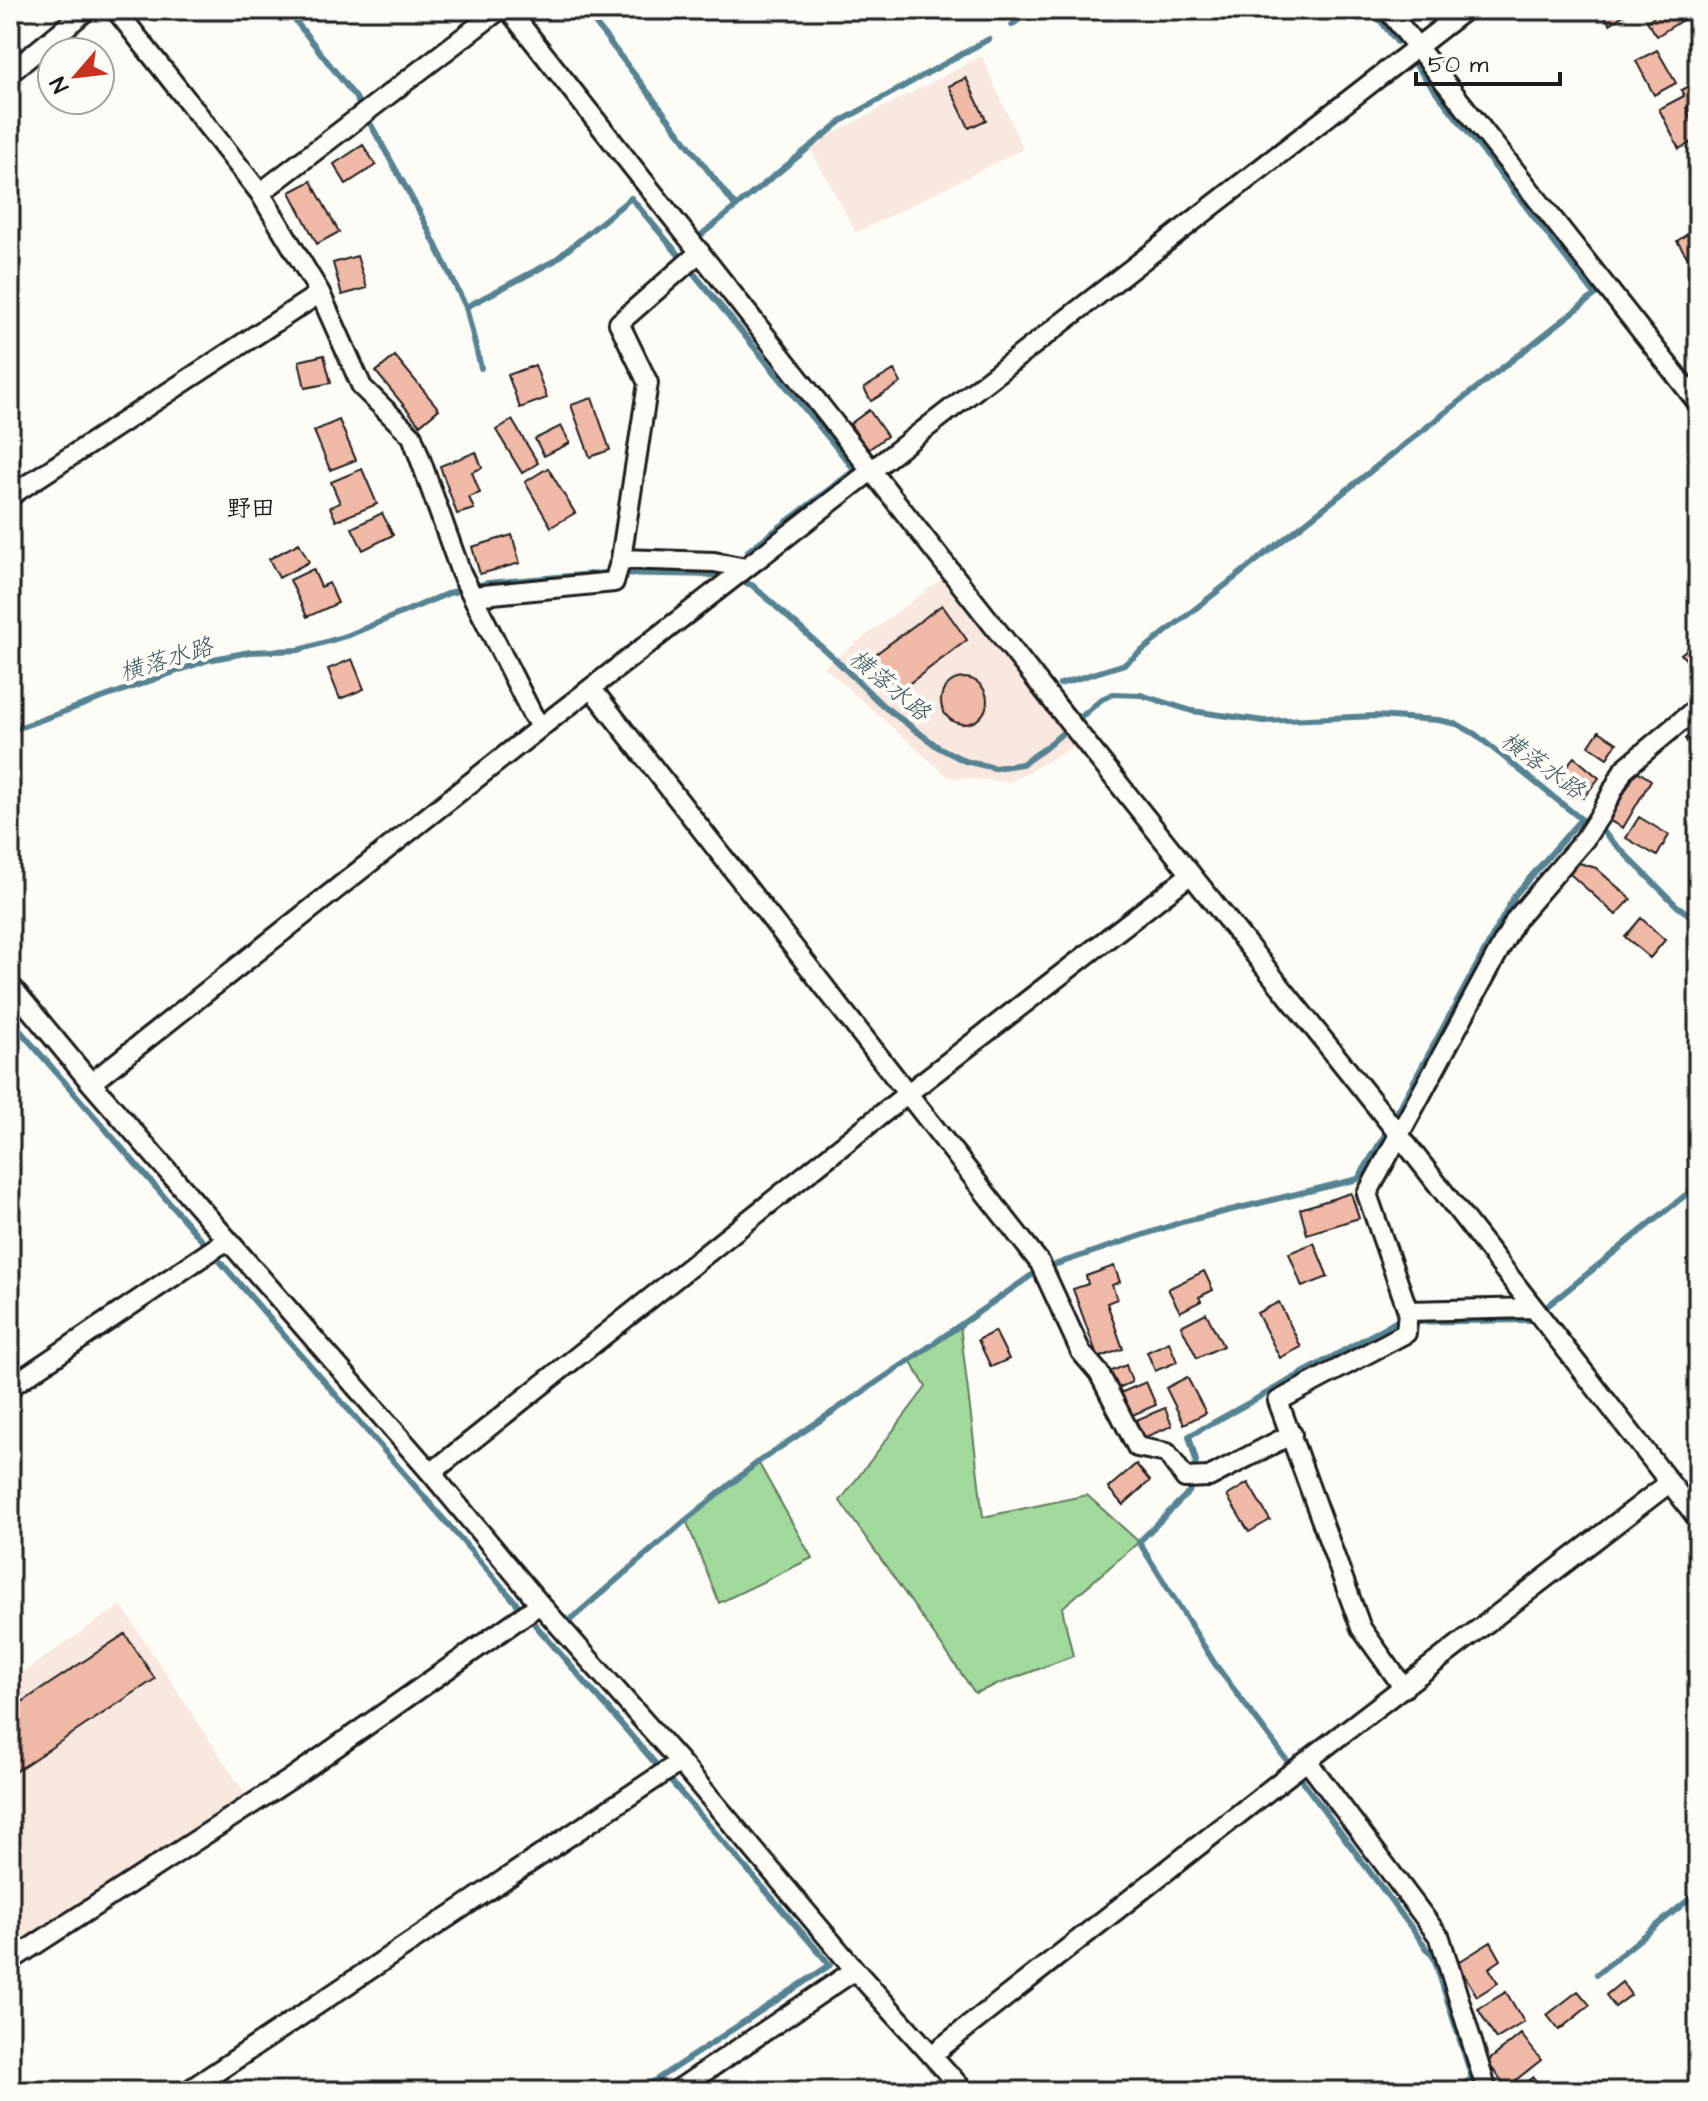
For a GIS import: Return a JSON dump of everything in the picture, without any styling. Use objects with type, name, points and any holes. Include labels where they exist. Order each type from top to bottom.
[{"type":"street","points":[[10,73],[87,10]]},
{"type":"street","points":[[260,193],[499,10]]},
{"type":"street","points":[[509,10],[1059,709],[1400,1136],[1698,1519]]},
{"type":"street","points":[[1388,10],[1698,403]]},
{"type":"street","points":[[91,1083],[541,727],[1465,10]]},
{"type":"street","points":[[122,17],[260,193],[320,293],[362,387],[412,436],[461,573],[541,727]]},
{"type":"street","points":[[473,596],[614,582],[621,559],[648,383],[619,323],[700,252]]},
{"type":"street","points":[[10,496],[320,293]]},
{"type":"street","points":[[621,559],[714,562],[746,568]]},
{"type":"street","points":[[591,688],[1043,1269],[1081,1352],[1099,1373],[1137,1447],[1167,1453],[1185,1478],[1209,1477],[1292,1434]]},
{"type":"street","points":[[1404,1688],[1361,1628],[1278,1401],[1406,1333],[1408,1311],[1367,1194],[1516,919],[1584,840],[1624,769],[1698,707]]},
{"type":"street","points":[[431,1473],[907,1094],[1191,874]]},
{"type":"street","points":[[10,985],[91,1083],[431,1473],[540,1604],[680,1762],[855,1970],[964,2091]]},
{"type":"street","points":[[10,1387],[227,1240]]},
{"type":"street","points":[[1408,1311],[1533,1308]]},
{"type":"street","points":[[933,2054],[1286,1777],[1669,1483]]},
{"type":"street","points":[[10,1961],[289,1780],[540,1604]]},
{"type":"street","points":[[188,2091],[680,1762]]},
{"type":"street","points":[[1308,1762],[1440,1938],[1487,2091]]},
{"type":"street","points":[[676,2091],[855,1970]]},
{"type":"shaded area","points":[[982,56],[1023,149],[856,233],[809,146]]},
{"type":"shaded area","points":[[947,575],[1080,744],[1009,782],[948,777],[824,667]]},
{"type":"shaded area","points":[[121,1605],[247,1797],[10,1952],[10,1681]]},
{"type":"green space","points":[[960,1325],[983,1517],[1087,1495],[1139,1542],[1062,1608],[1073,1656],[975,1693],[840,1501],[926,1387],[910,1360]]},
{"type":"green space","points":[[758,1462],[812,1558],[719,1603],[686,1520]]},
{"type":"building","points":[[1601,10],[1631,10],[1610,24]]},
{"type":"building","points":[[1664,10],[1682,10],[1687,17],[1657,36],[1647,21]]},
{"type":"building","points":[[1657,50],[1676,83],[1654,95],[1636,61]]},
{"type":"building","points":[[966,78],[986,120],[969,128],[949,86]]},
{"type":"building","points":[[1698,81],[1698,102],[1686,108],[1698,139],[1679,149],[1659,109],[1684,96],[1681,90]]},
{"type":"building","points":[[363,145],[376,165],[346,184],[334,164]]},
{"type":"building","points":[[311,181],[339,232],[317,244],[290,192]]},
{"type":"building","points":[[1698,227],[1698,272],[1697,272],[1677,241]]},
{"type":"building","points":[[357,256],[367,288],[342,295],[333,263]]},
{"type":"building","points":[[324,355],[331,383],[305,388],[299,361]]},
{"type":"building","points":[[395,356],[439,409],[420,425],[376,372]]},
{"type":"building","points":[[535,365],[547,398],[520,408],[508,375]]},
{"type":"building","points":[[894,370],[901,383],[871,401],[864,388]]},
{"type":"building","points":[[592,398],[610,450],[590,457],[571,405]]},
{"type":"building","points":[[869,410],[887,436],[868,450],[850,424]]},
{"type":"building","points":[[339,420],[356,460],[330,470],[314,431]]},
{"type":"building","points":[[512,420],[538,463],[522,473],[496,430]]},
{"type":"building","points":[[561,426],[570,443],[544,456],[535,439]]},
{"type":"building","points":[[476,452],[482,468],[472,472],[480,493],[469,497],[474,509],[457,514],[440,466]]},
{"type":"building","points":[[548,468],[575,513],[551,527],[525,482]]},
{"type":"building","points":[[362,469],[377,504],[336,521],[330,507],[340,503],[331,482]]},
{"type":"building","points":[[382,513],[393,535],[363,550],[352,528]]},
{"type":"building","points":[[512,535],[520,563],[480,574],[472,547]]},
{"type":"building","points":[[299,543],[309,562],[279,578],[269,559]]},
{"type":"building","points":[[313,569],[321,587],[329,583],[338,603],[307,617],[290,580]]},
{"type":"building","points":[[942,605],[967,640],[899,691],[873,656]]},
{"type":"building","points":[[1698,640],[1698,674],[1681,654]]},
{"type":"building","points":[[352,659],[364,689],[340,699],[328,669]]},
{"type":"building","points":[[964,678],[980,685],[987,701],[980,717],[964,724],[948,717],[941,701],[948,685]]},
{"type":"building","points":[[1698,728],[1698,755],[1685,739]]},
{"type":"building","points":[[1599,731],[1617,743],[1607,758],[1589,746]]},
{"type":"building","points":[[1574,757],[1599,778],[1583,798],[1558,777]]},
{"type":"building","points":[[1637,771],[1651,780],[1623,828],[1608,820]]},
{"type":"building","points":[[1639,817],[1669,835],[1657,856],[1626,838]]},
{"type":"building","points":[[1579,863],[1596,868],[1631,899],[1616,915],[1570,874]]},
{"type":"building","points":[[1641,918],[1665,940],[1650,958],[1625,937]]},
{"type":"building","points":[[1351,1193],[1359,1218],[1307,1234],[1300,1209]]},
{"type":"building","points":[[1314,1243],[1328,1277],[1302,1287],[1289,1253]]},
{"type":"building","points":[[1114,1266],[1120,1282],[1112,1285],[1117,1299],[1107,1303],[1123,1349],[1098,1358],[1073,1289],[1088,1284],[1086,1276]]},
{"type":"building","points":[[1204,1271],[1213,1290],[1199,1297],[1201,1301],[1180,1312],[1168,1289]]},
{"type":"building","points":[[1279,1302],[1301,1347],[1280,1358],[1257,1313]]},
{"type":"building","points":[[1206,1313],[1223,1346],[1197,1358],[1181,1326]]},
{"type":"building","points":[[995,1331],[1009,1359],[991,1367],[978,1340]]},
{"type":"building","points":[[1169,1342],[1177,1362],[1155,1371],[1147,1352]]},
{"type":"building","points":[[1126,1365],[1132,1382],[1114,1390],[1107,1373]]},
{"type":"building","points":[[1187,1377],[1206,1413],[1184,1424],[1166,1388]]},
{"type":"building","points":[[1146,1382],[1156,1405],[1130,1416],[1120,1393]]},
{"type":"building","points":[[1165,1408],[1172,1426],[1143,1438],[1136,1420]]},
{"type":"building","points":[[1136,1464],[1150,1481],[1123,1505],[1108,1488]]},
{"type":"building","points":[[1248,1483],[1270,1520],[1249,1532],[1227,1496]]},
{"type":"building","points":[[125,1634],[155,1679],[10,1775],[10,1710]]},
{"type":"building","points":[[1491,1942],[1501,1960],[1489,1968],[1498,1983],[1477,1996],[1457,1963]]},
{"type":"building","points":[[1622,1982],[1631,1995],[1615,2007],[1606,1995]]},
{"type":"building","points":[[1578,1991],[1590,2005],[1559,2030],[1547,2015]]},
{"type":"building","points":[[1506,1992],[1524,2022],[1496,2039],[1478,2009]]},
{"type":"building","points":[[1521,2034],[1541,2060],[1507,2087],[1487,2062]]},
{"type":"building","points":[[1533,2077],[1544,2091],[1515,2091]]},
{"type":"waterway","points":[[287,10],[356,98],[420,213],[466,307],[481,368]]},
{"type":"waterway","points":[[585,10],[736,207]]},
{"type":"waterway","points":[[1012,25],[1031,10]]},
{"type":"waterway","points":[[1372,10],[1397,42]]},
{"type":"waterway","points":[[701,235],[843,120],[989,39]]},
{"type":"waterway","points":[[1060,684],[1125,664],[1595,295],[1416,66]]},
{"type":"waterway","points":[[466,307],[554,261],[631,198],[678,254]]},
{"type":"waterway","points":[[695,275],[855,470],[748,551]]},
{"type":"waterway","name":"横落水路","points":[[10,731],[208,660],[250,652],[299,650],[349,635],[449,593],[488,583],[605,573],[720,575],[752,585],[882,705],[938,747],[965,761],[995,768],[1022,764],[1102,699],[1113,694],[1141,695],[1192,711],[1264,721],[1375,716],[1457,724],[1475,734],[1581,819],[1604,833],[1677,906],[1698,921]]},
{"type":"waterway","points":[[569,1621],[758,1462],[1039,1270],[1182,1222],[1358,1179],[1515,895],[1581,819]]},
{"type":"waterway","points":[[10,1019],[830,1965],[639,2091]]},
{"type":"waterway","points":[[1455,2091],[1472,2078],[1434,1958],[1215,1664],[1139,1542],[1189,1492],[1196,1461],[1189,1436],[1395,1322],[1530,1320],[1698,1185]]},
{"type":"waterway","points":[[1597,1974],[1698,1892]]},
{"type":"district","name":"野田","points":[[251,508]]}]
